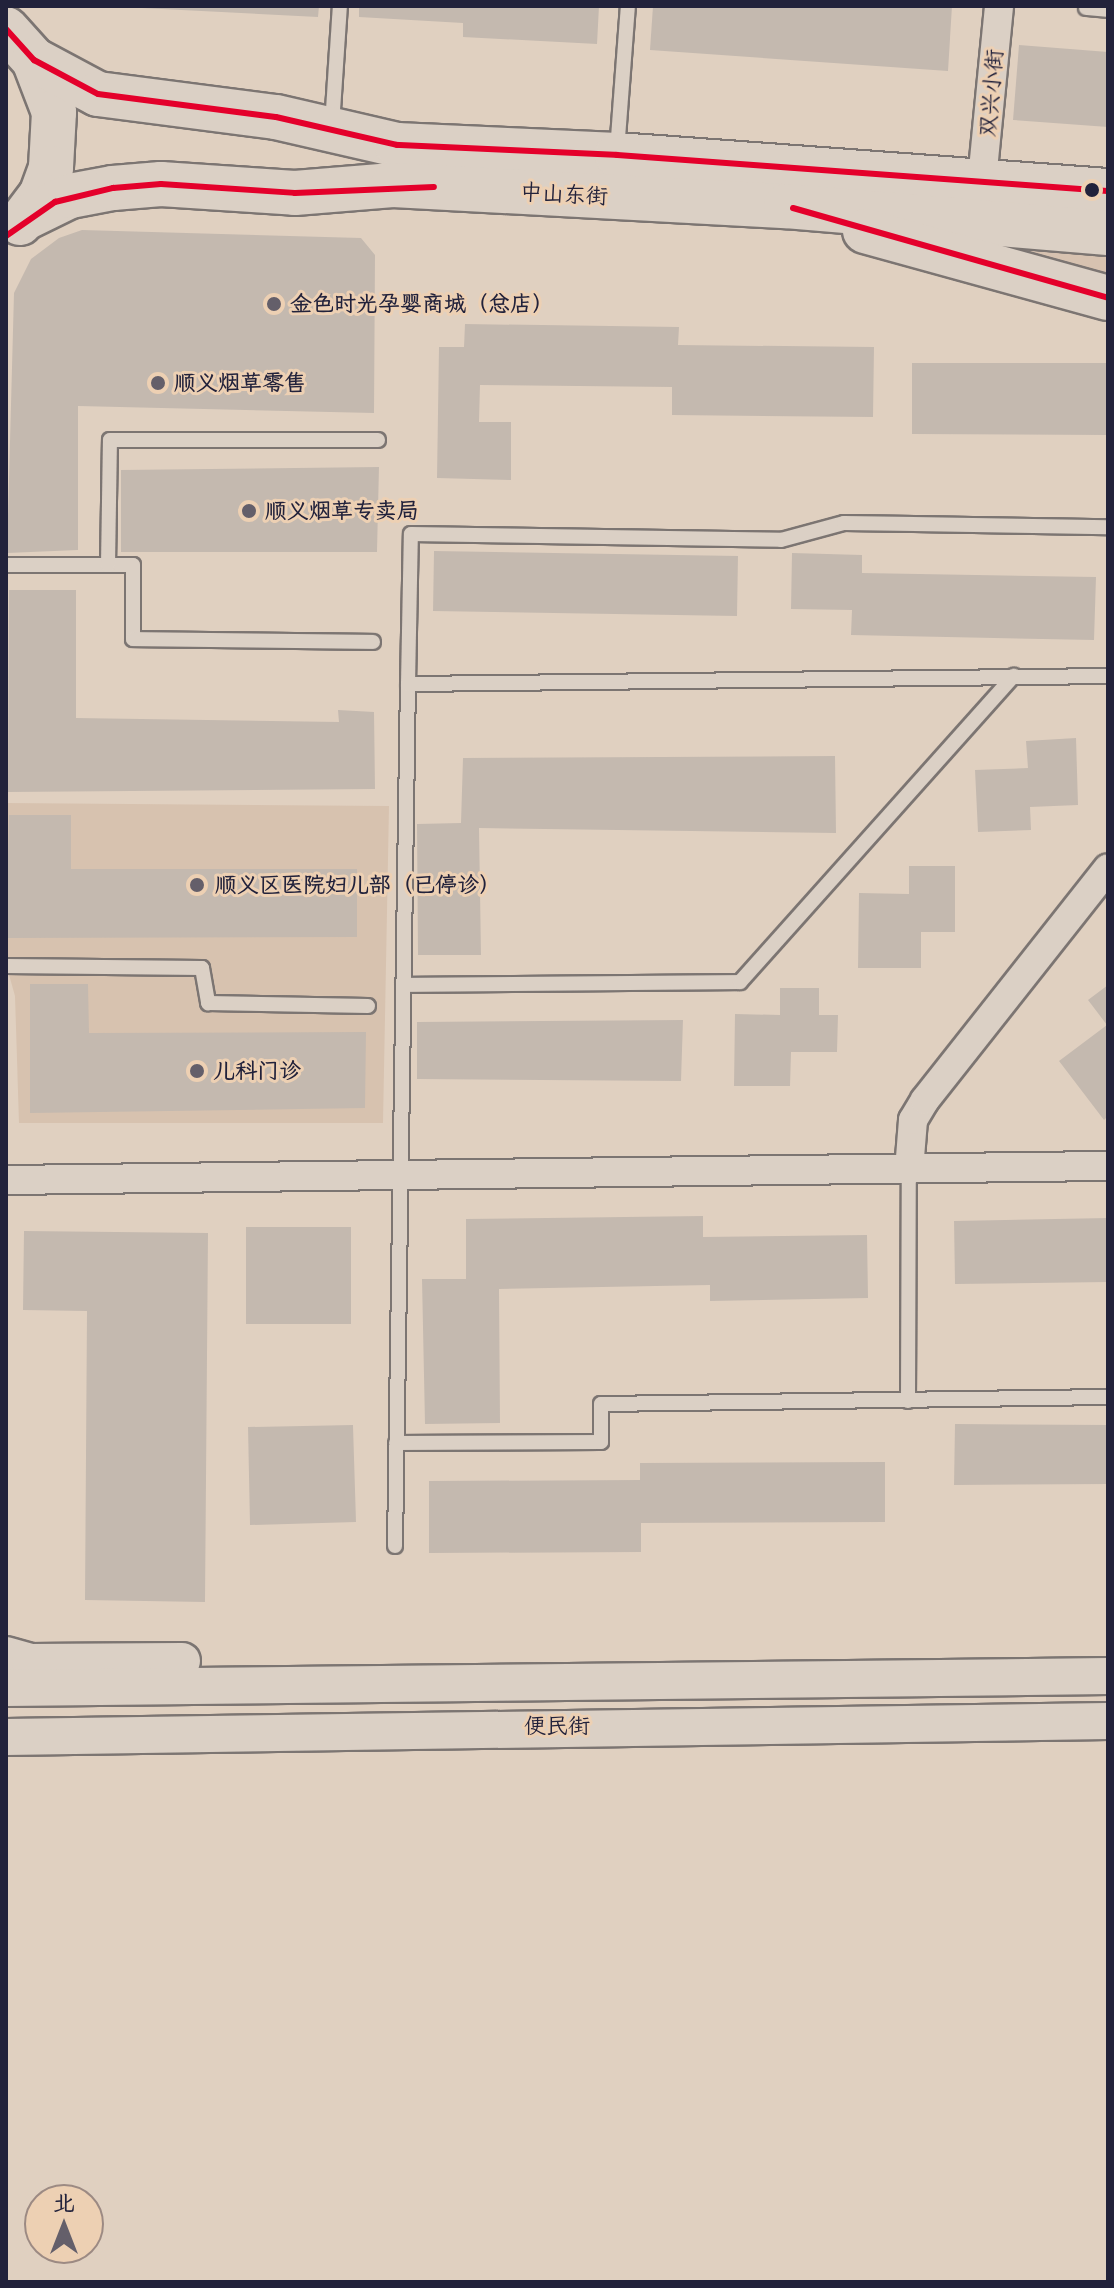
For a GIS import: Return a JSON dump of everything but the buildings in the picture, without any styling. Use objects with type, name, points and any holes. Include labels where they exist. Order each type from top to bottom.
[{"type":"main road","name":"中山东街","points":[[20,45],[98,94],[332,127],[397,145],[617,155],[1108,191]]},
{"type":"main road","points":[[16,227],[41,195],[56,140],[51,98],[20,45]]},
{"type":"main road","name":"中山东街","points":[[16,227],[70,196],[161,184],[295,193],[393,185],[786,206],[1108,233]]},
{"type":"main road","points":[[786,206],[1108,298]]},
{"type":"street","name":"双兴小街","points":[[982,180],[999,6]]},
{"type":"street","points":[[909,1170],[913,1120],[925,1100],[1108,868]]},
{"type":"street","points":[[6,1180],[1108,1166]]},
{"type":"street","points":[[6,1655],[30,1662],[296,1660],[446,1682]]},
{"type":"street","name":"便民街","points":[[6,1688],[1108,1676]]},
{"type":"street","name":"便民街","points":[[6,1737],[419,1727],[1108,1721]]},
{"type":"street","points":[[6,1756],[313,1750],[419,1727]]},
{"type":"lane","points":[[332,127],[340,6]]},
{"type":"lane","points":[[617,155],[628,6]]},
{"type":"lane","points":[[1086,8],[1108,10]]},
{"type":"lane","points":[[108,565],[110,440],[378,440]]},
{"type":"lane","points":[[395,1546],[411,534],[781,540],[844,523],[1108,527]]},
{"type":"lane","points":[[6,565],[133,565],[133,639],[373,642]]},
{"type":"lane","points":[[403,985],[740,982],[1014,676]]},
{"type":"lane","points":[[408,684],[1108,676]]},
{"type":"lane","points":[[6,966],[202,968],[208,1003],[368,1006]]},
{"type":"lane","points":[[908,1401],[909,1170]]},
{"type":"lane","points":[[396,1443],[601,1442],[601,1404],[1108,1397]]},
{"type":"shaded area","points":[[1001,231],[1108,243],[1108,281],[1002,249]]},
{"type":"shaded area","name":"顺义区医院妇儿部（已停诊）","points":[[6,803],[389,806],[383,1123],[19,1123],[15,996],[6,964]]},
{"type":"transit line","points":[[6,29],[34,60],[98,94],[276,117],[397,145],[617,155],[1108,191]]},
{"type":"transit line","points":[[6,236],[55,202],[113,188],[161,184],[295,193],[434,187]]},
{"type":"transit line","points":[[793,208],[1108,298]]},
{"type":"place","name":"金色时光孕婴商城（总店）","points":[[274,304]]},
{"type":"place","name":"顺义烟草零售","points":[[158,383]]},
{"type":"place","name":"顺义烟草专卖局","points":[[249,511]]},
{"type":"place","name":"顺义区医院妇儿部（已停诊）","points":[[197,885]]},
{"type":"place","name":"儿科门诊","points":[[197,1071]]}]
